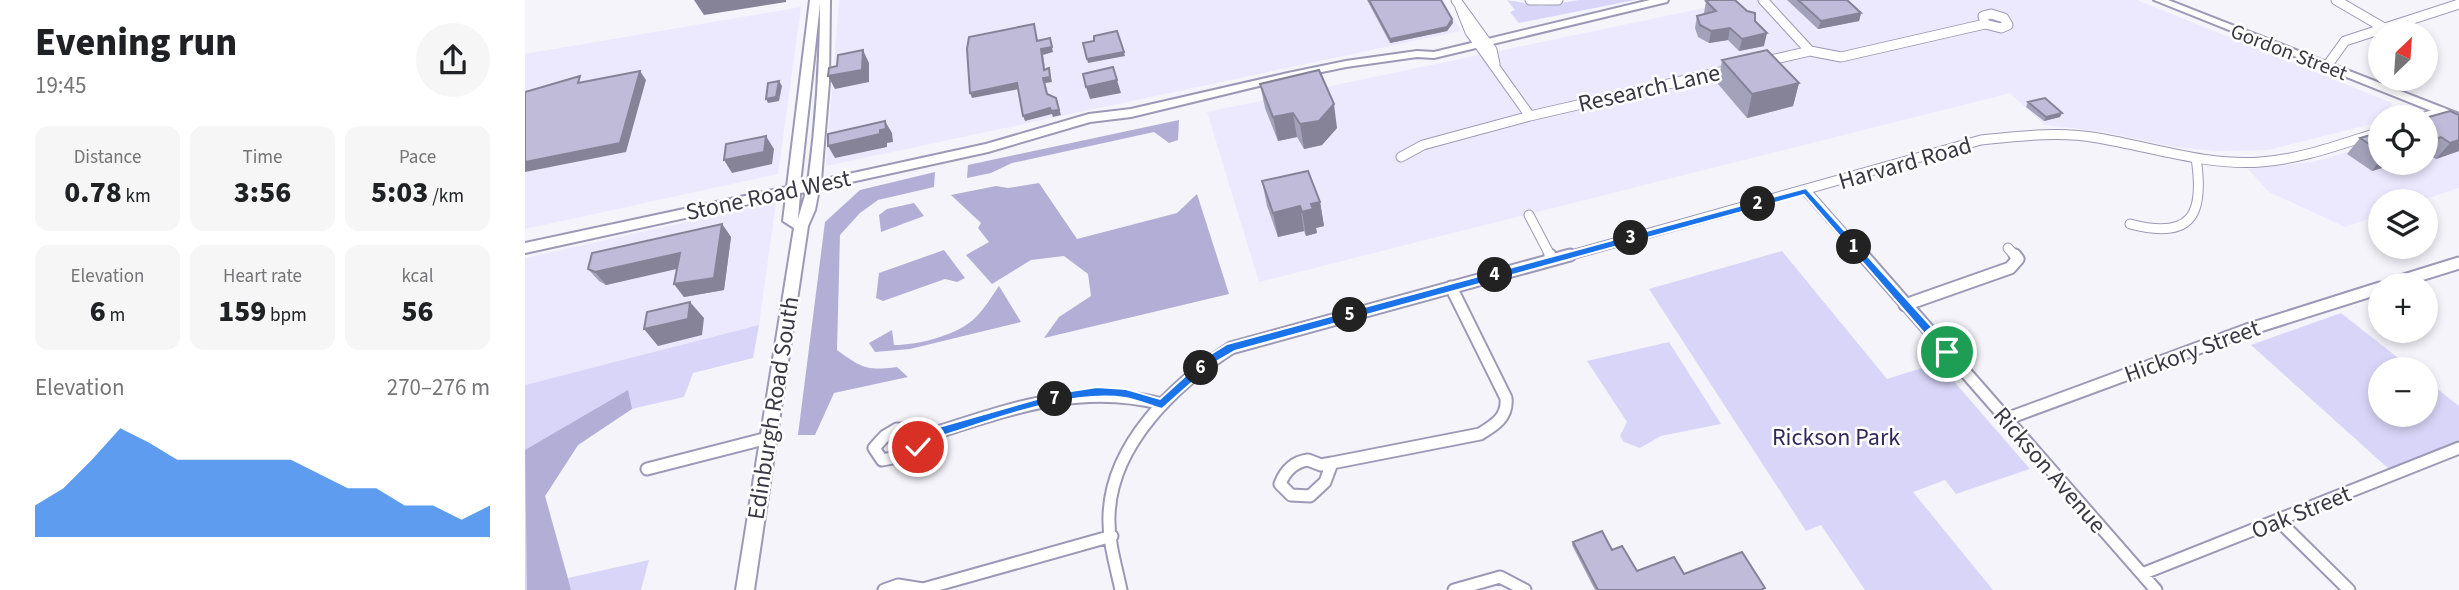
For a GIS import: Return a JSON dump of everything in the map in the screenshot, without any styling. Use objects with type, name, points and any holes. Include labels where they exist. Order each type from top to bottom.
[{"type":"main road","name":"Edinburgh Road South","points":[[801,226],[790,221],[815,0]]},
{"type":"main road","name":"Edinburgh Road South","points":[[745,590],[801,226],[808,216],[813,181],[826,55],[825,0]]},
{"type":"main road","name":"Stone Road West","points":[[525,248],[813,181],[988,148],[1011,139],[1071,125],[1092,126],[1131,113],[1213,95],[1232,96],[1350,71],[1368,63],[1416,54],[1434,55],[1481,41],[1663,0]]},
{"type":"main road","name":"Gordon Street","points":[[2159,0],[2459,118]]},
{"type":"main road","name":"Stone Road West","points":[[525,239],[629,215],[795,185]]},
{"type":"main road","points":[[605,230],[629,215]]},
{"type":"street","points":[[1530,0],[1557,0]]},
{"type":"street","points":[[1763,0],[1810,51]]},
{"type":"street","points":[[2336,0],[2372,21]]},
{"type":"street","points":[[2404,21],[2458,2]]},
{"type":"street","points":[[1458,4],[1462,20],[1481,41],[1530,116]]},
{"type":"street","points":[[1756,64],[1810,51],[1841,57],[1985,24]]},
{"type":"street","points":[[2327,66],[2345,41],[2368,33]]},
{"type":"street","name":"Research Lane","points":[[1401,157],[1423,145],[1530,116],[1744,67]]},
{"type":"street","points":[[2438,113],[2442,112]]},
{"type":"street","name":"Harvard Road","points":[[1121,590],[1109,512],[1125,462],[1139,434],[1162,404],[1210,360],[1231,348],[1552,258],[1806,191],[1981,140],[2027,135],[2095,137],[2196,158],[2260,162],[2291,158],[2368,136]]},
{"type":"street","points":[[2130,224],[2160,230],[2179,229],[2190,222],[2201,198],[2196,158]]},
{"type":"street","name":"Rickson Avenue","points":[[1806,191],[2156,590]]},
{"type":"street","points":[[1529,215],[1552,258]]},
{"type":"street","points":[[1905,305],[2010,268],[2018,259],[2008,248]]},
{"type":"street","points":[[2427,273],[2459,263]]},
{"type":"street","points":[[1332,463],[1480,434],[1496,425],[1507,409],[1506,398],[1451,287]]},
{"type":"street","name":"Hickory Street","points":[[2006,419],[2247,330],[2368,292]]},
{"type":"street","points":[[925,436],[1058,398],[1097,392],[1126,394],[1162,404]]},
{"type":"street","points":[[647,469],[768,438]]},
{"type":"street","name":"Oak Street","points":[[2142,574],[2459,448]]},
{"type":"street","points":[[2279,521],[2349,590]]},
{"type":"street","points":[[884,590],[889,586],[908,584],[923,590],[1112,536]]},
{"type":"street","points":[[1454,590],[1500,577],[1525,590]]},
{"type":"shaded area","points":[[839,0],[1442,0],[1461,31],[826,166]]},
{"type":"shaded area","points":[[1742,0],[2137,0],[2392,103],[2368,105],[2368,125],[2268,150],[2215,151],[2175,147],[2105,132],[2045,125],[2010,93],[1259,282],[1207,112]]},
{"type":"shaded area","points":[[801,7],[778,174],[525,229],[525,54]]},
{"type":"shaded area","points":[[1179,120],[1178,140],[1169,143],[1154,132],[1012,163],[991,173],[967,178],[968,165]]},
{"type":"shaded area","points":[[2438,130],[2459,130],[2459,188],[2438,195],[2438,189],[2368,189],[2368,219],[2345,227],[2269,192],[2248,169],[2313,162],[2368,146],[2368,175],[2438,175]]},
{"type":"shaded area","points":[[935,172],[934,187],[878,200],[860,213],[840,235],[837,350],[865,367],[897,367],[908,377],[834,393],[815,435],[798,435],[825,222],[860,190]]},
{"type":"shaded area","points":[[1039,183],[1077,239],[1177,213],[1197,194],[1229,294],[1044,338],[1059,317],[1091,296],[1088,274],[1064,256],[1031,260],[992,284],[966,255],[989,242],[978,228],[981,223],[951,195],[996,186],[1008,188]]},
{"type":"shaded area","points":[[776,202],[759,325],[525,385],[525,258]]},
{"type":"shaded area","points":[[914,203],[924,216],[881,232],[879,215],[887,209]]},
{"type":"shaded area","points":[[944,250],[965,278],[957,282],[945,279],[883,301],[876,298],[879,273]]},
{"type":"shaded area","points":[[999,286],[1021,322],[910,349],[875,352],[869,343],[892,330],[894,345],[926,341],[949,334],[976,317]]},
{"type":"shaded area","points":[[628,390],[632,409],[578,445],[545,496],[571,590],[527,590],[525,450]]},
{"type":"green space","points":[[1507,0],[1541,6],[1579,0],[1635,0],[1519,23],[1510,12],[1515,10]]},
{"type":"green space","name":"Rickson Park","points":[[1782,251],[1887,379],[1938,363],[2030,469],[1956,494],[1945,480],[1913,492],[1993,590],[1865,590],[1821,525],[1806,531],[1649,289]]},
{"type":"green space","points":[[2341,313],[2368,334],[2368,343],[2379,343],[2397,357],[2368,357],[2368,427],[2438,427],[2438,389],[2459,406],[2459,442],[2390,470],[2251,345]]},
{"type":"green space","points":[[759,325],[753,358],[693,373],[684,397],[631,409],[578,445],[545,496],[568,578],[649,560],[641,590],[525,590],[525,385]]},
{"type":"green space","points":[[1669,342],[1721,424],[1661,436],[1640,448],[1624,442],[1620,436],[1627,422],[1587,361]]},
{"type":"building","points":[[1369,0],[1441,0],[1452,19],[1447,27],[1390,39]]},
{"type":"building","points":[[1735,0],[1747,11],[1755,13],[1755,21],[1767,33],[1742,39],[1730,28],[1711,31],[1700,25],[1697,16],[1716,11],[1706,1]]},
{"type":"building","points":[[1798,0],[1847,0],[1861,13],[1821,21]]},
{"type":"building","points":[[1034,24],[1037,41],[1050,38],[1052,47],[1041,49],[1044,70],[1049,68],[1050,77],[1043,78],[1047,94],[1056,98],[1059,110],[1051,111],[1050,108],[1023,116],[1017,83],[970,93],[967,49],[969,37]]},
{"type":"building","points":[[1117,31],[1124,52],[1087,59],[1083,43],[1094,41],[1094,36]]},
{"type":"building","points":[[863,50],[862,70],[828,76],[829,68],[837,66],[838,55]]},
{"type":"building","points":[[1767,50],[1799,83],[1752,94],[1722,60]]},
{"type":"building","points":[[1113,67],[1117,80],[1086,87],[1083,74]]},
{"type":"building","points":[[1319,70],[1334,104],[1319,121],[1300,124],[1293,113],[1273,117],[1260,84]]},
{"type":"building","points":[[640,71],[620,143],[525,162],[525,92],[580,76],[578,83]]},
{"type":"building","points":[[779,81],[776,97],[766,99],[768,83]]},
{"type":"building","points":[[2045,98],[2062,113],[2046,117],[2028,102]]},
{"type":"building","points":[[2450,111],[2459,115],[2459,140],[2450,143],[2438,138],[2438,114]]},
{"type":"building","points":[[885,121],[886,129],[880,130],[880,134],[828,146],[828,134]]},
{"type":"building","points":[[766,136],[764,152],[724,160],[726,144]]},
{"type":"building","points":[[1308,171],[1320,202],[1311,204],[1313,209],[1302,212],[1300,206],[1273,213],[1262,181]]},
{"type":"building","points":[[722,224],[714,278],[674,284],[680,253],[595,272],[588,269],[592,253]]},
{"type":"building","points":[[690,302],[688,319],[644,329],[647,312]]},
{"type":"building","points":[[1602,531],[1612,550],[1622,546],[1637,571],[1674,557],[1684,574],[1742,552],[1765,588],[1598,590],[1573,542]]},
{"type":"route","points":[[918,447],[925,436],[1058,398],[1097,392],[1126,394],[1162,404],[1210,360],[1231,348],[1552,258],[1806,191],[1947,352]]}]
